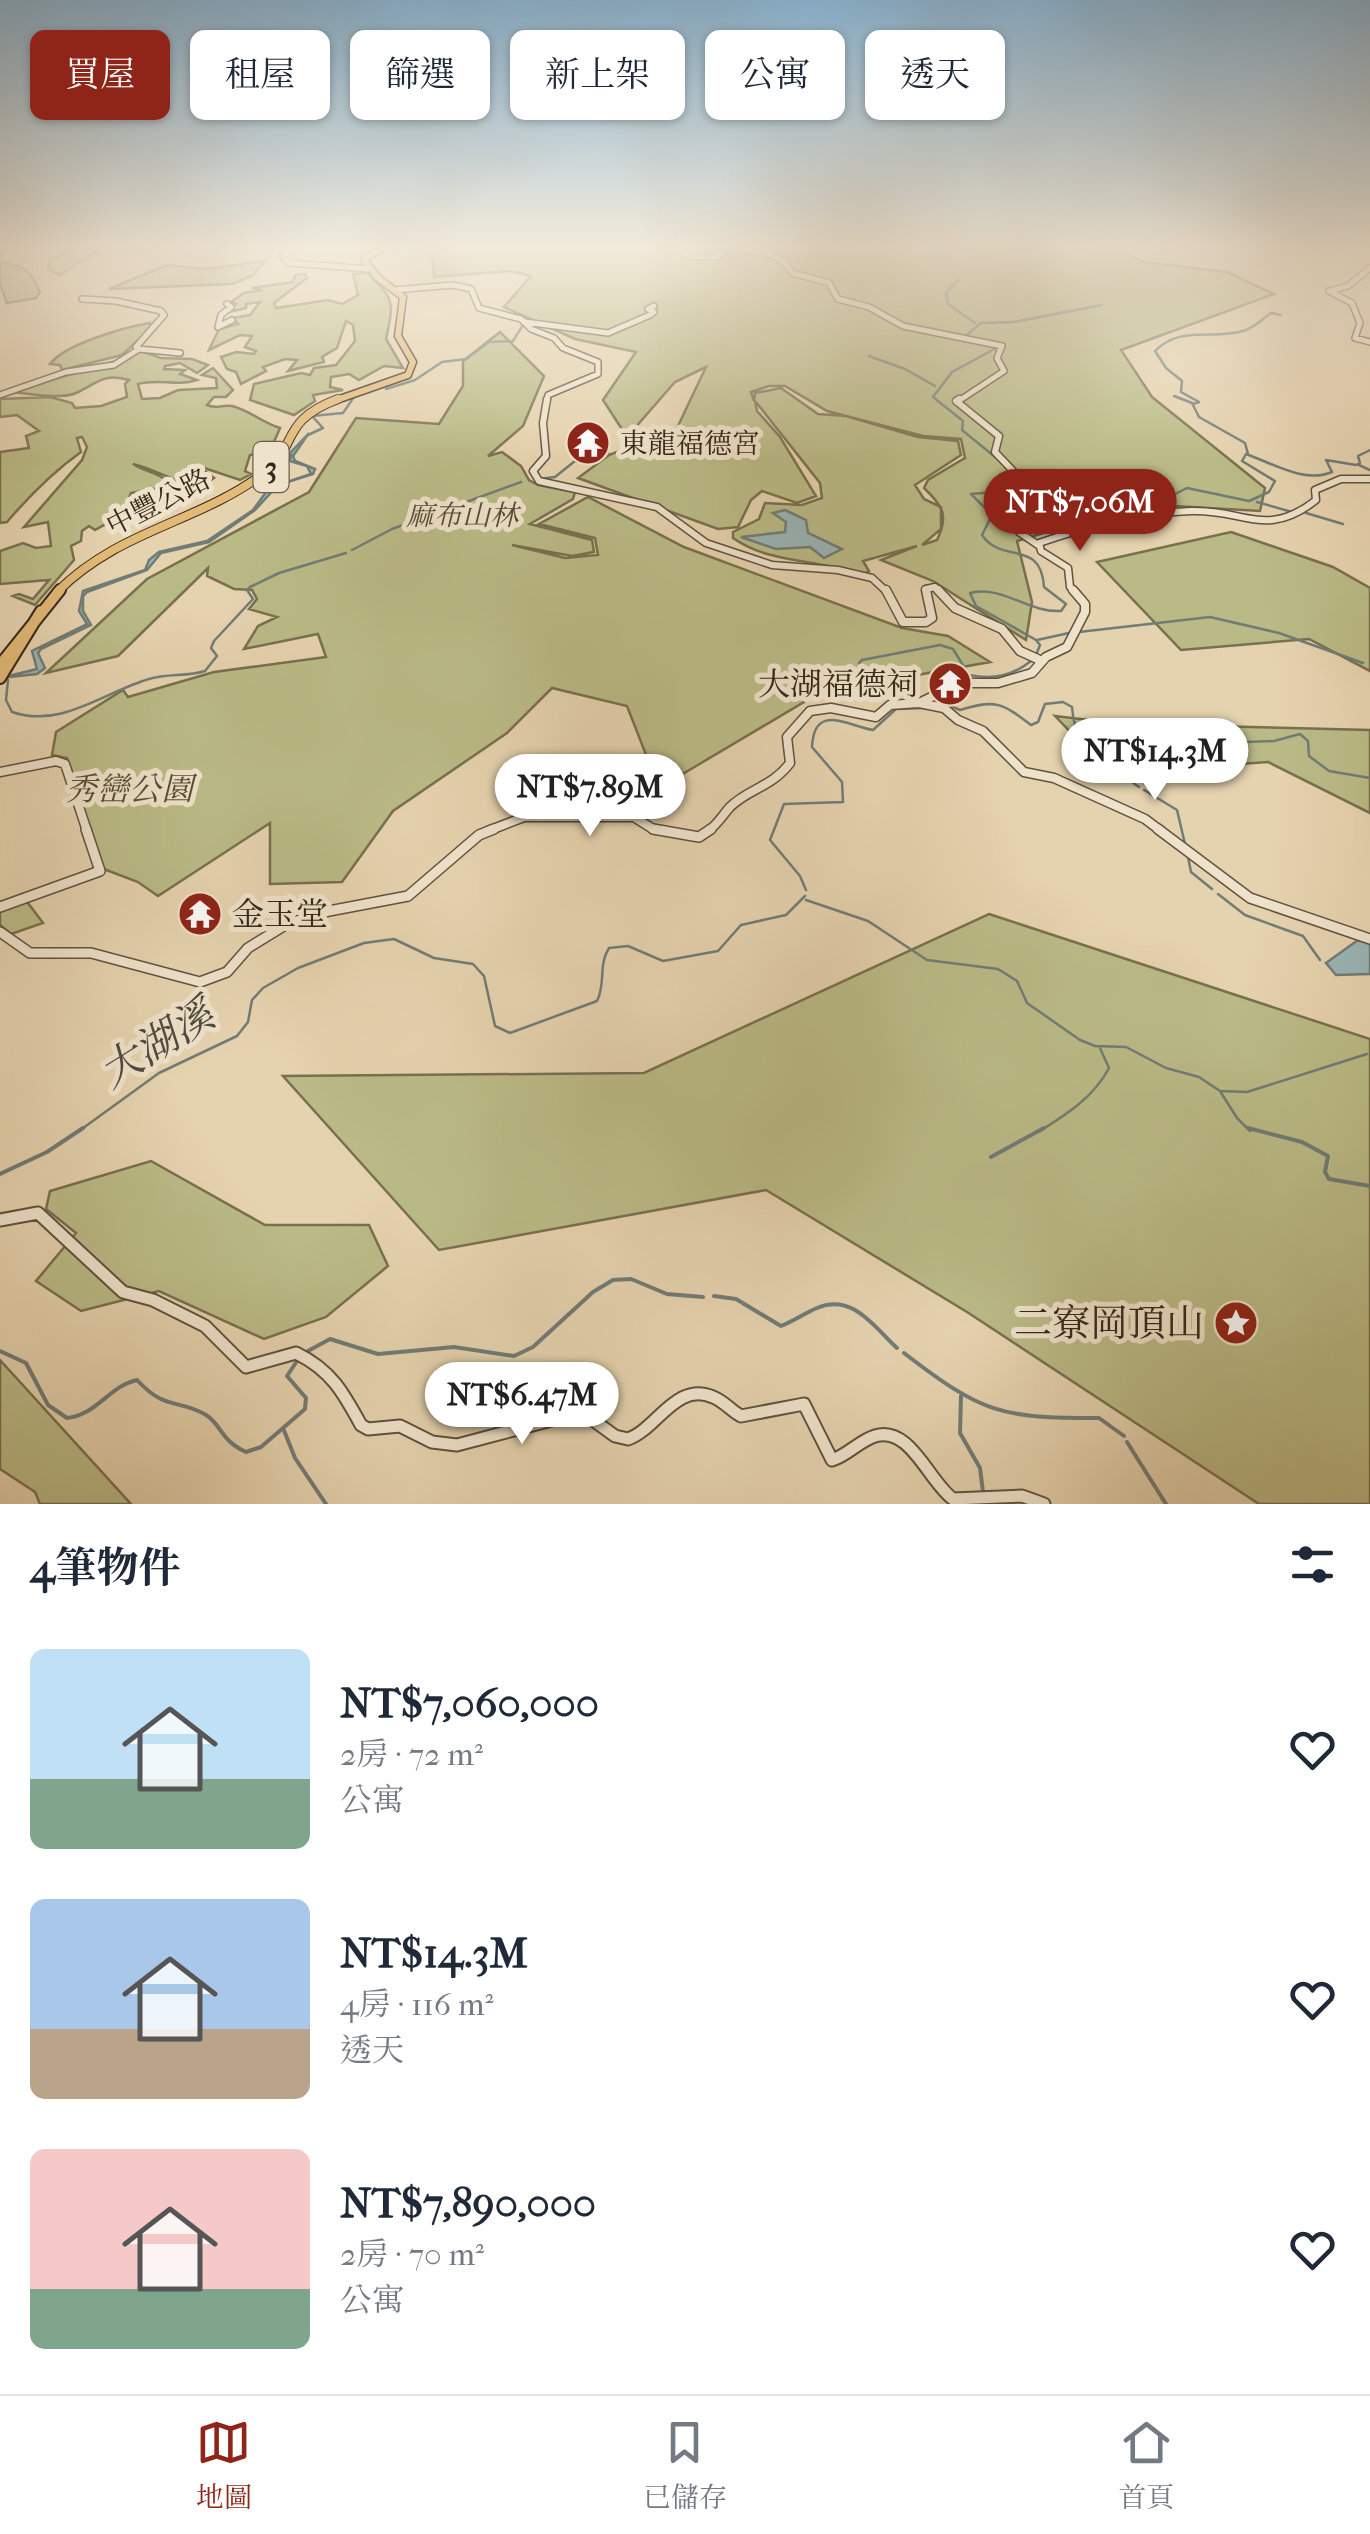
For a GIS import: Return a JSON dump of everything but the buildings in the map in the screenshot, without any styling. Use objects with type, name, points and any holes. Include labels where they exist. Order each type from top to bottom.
[{"type":"main road","name":"中豐公路","points":[[6,661],[41,610],[66,584],[108,552],[266,472],[290,428],[306,414],[340,396],[408,375],[413,362],[398,346],[400,318]]},
{"type":"main road","name":"3","points":[[0,678],[6,661]]},
{"type":"street","points":[[139,349],[135,346],[161,318]]},
{"type":"street","points":[[220,318],[216,327],[232,320]]},
{"type":"street","points":[[513,318],[608,333],[637,323],[638,318]]},
{"type":"street","points":[[889,318],[903,326],[1002,346],[996,356],[1004,370],[956,401],[1000,436],[995,452],[1014,472],[1015,504],[1031,518],[1019,532],[1068,568],[1070,587],[1086,608],[1067,647],[1027,676],[960,683],[919,703]]},
{"type":"street","points":[[1358,318],[1355,338],[1370,342]]},
{"type":"street","points":[[526,322],[533,330],[554,338],[563,348],[595,360],[601,368],[589,379],[548,396],[544,422],[546,456],[532,471],[539,481],[657,507],[706,543],[772,566],[838,570],[879,581],[897,618],[906,623],[932,618],[926,589],[935,588],[955,608],[1002,630],[1020,651],[1042,662]]},
{"type":"street","points":[[0,395],[66,372],[114,364],[139,349],[180,353]]},
{"type":"street","points":[[1038,544],[1119,519],[1193,510],[1268,523],[1300,514],[1316,500],[1315,490],[1321,485],[1370,479]]},
{"type":"street","points":[[0,932],[22,950],[40,956],[91,953],[200,982],[230,970],[248,948],[287,924],[408,896],[479,835],[524,817],[634,817],[653,829],[699,837],[720,823],[730,806],[782,775],[790,762],[786,737],[805,714],[831,708],[872,718],[897,704],[919,703],[947,709],[958,720],[984,731],[1024,772],[1054,778],[1144,819],[1250,898],[1370,939]]},
{"type":"street","points":[[0,772],[56,761],[66,764],[100,871],[0,908]]},
{"type":"street","points":[[0,1220],[38,1213],[123,1292],[153,1300],[205,1326],[246,1366],[256,1367],[296,1353],[322,1364],[334,1374],[361,1425],[368,1430],[400,1426],[432,1442],[457,1445],[500,1430],[582,1412],[614,1435],[628,1440],[642,1434],[668,1405],[702,1395],[716,1398],[740,1416],[804,1404],[812,1412],[820,1448],[832,1460],[843,1458],[872,1437],[888,1435],[908,1446],[936,1484],[954,1500],[974,1504],[1021,1496],[1044,1504]]},
{"type":"green space","points":[[233,318],[390,318],[386,339],[403,368],[384,366],[359,380],[349,374],[331,377],[330,387],[343,390],[313,395],[315,401],[294,415],[250,400],[254,384],[301,373],[310,375],[314,368],[336,365],[355,341],[353,325],[346,321],[337,348],[322,357],[324,362],[288,371],[297,360],[285,359],[263,367],[266,371],[241,384],[236,372],[227,369],[221,357],[236,352],[254,354],[256,351],[245,347],[252,336],[240,335],[209,350],[219,329],[238,324]]},
{"type":"green space","points":[[529,318],[1208,318],[1121,350],[1152,397],[1265,488],[1260,511],[1141,504],[1017,541],[1032,602],[1026,640],[933,581],[881,560],[917,546],[863,561],[869,571],[861,576],[763,553],[733,538],[733,532],[759,519],[765,503],[802,505],[822,498],[820,483],[755,401],[757,411],[780,437],[816,496],[797,503],[762,491],[751,500],[738,527],[718,529],[578,478],[609,455],[677,428],[706,367],[675,382],[627,437],[603,400],[636,352],[575,339]],"holes":[[[785,386],[827,411],[923,436],[961,439],[965,458],[928,480],[924,488],[940,506],[924,499],[915,485],[961,455],[958,441],[918,437],[846,416],[818,414],[781,388],[755,393],[754,401],[751,392]],[[941,509],[943,518],[941,532],[937,540],[922,545],[941,529]]]},
{"type":"green space","points":[[150,323],[151,328],[122,355],[62,370],[60,365],[50,364],[82,343]]},
{"type":"green space","points":[[500,332],[544,376],[523,426],[488,456],[502,452],[538,485],[575,492],[573,499],[530,524],[592,540],[594,552],[572,556],[512,545],[565,558],[598,555],[595,538],[539,524],[588,497],[684,547],[902,628],[948,636],[990,662],[821,692],[659,788],[627,706],[552,688],[507,733],[393,811],[342,882],[270,884],[270,823],[158,896],[138,882],[101,868],[67,758],[52,755],[56,732],[123,690],[128,697],[214,672],[326,657],[318,634],[244,649],[258,626],[277,617],[249,609],[257,599],[252,590],[234,589],[207,576],[208,568],[118,656],[46,673],[147,579],[309,492],[356,418],[439,424],[463,386],[463,361]]},
{"type":"green space","points":[[138,350],[161,358],[192,359],[208,365],[197,373],[180,363],[165,366],[164,369],[185,370],[180,374],[197,380],[138,384],[142,399],[160,398],[178,390],[217,388],[216,378],[202,375],[213,368],[233,390],[226,397],[214,397],[207,405],[238,408],[280,428],[264,465],[259,453],[250,455],[245,471],[251,474],[240,480],[198,466],[214,478],[200,487],[133,464],[164,478],[178,495],[173,497],[163,487],[131,493],[128,500],[148,523],[143,526],[119,520],[95,530],[89,526],[82,531],[81,541],[71,546],[74,560],[35,605],[13,596],[33,599],[49,580],[0,584],[0,551],[23,543],[36,548],[51,546],[48,522],[24,527],[82,460],[87,447],[82,437],[77,438],[81,452],[42,484],[7,522],[0,523],[0,452],[29,448],[26,436],[39,431],[17,415],[0,417],[0,399],[50,397],[72,403],[75,408],[101,406],[127,397],[125,384],[129,380],[113,377],[69,395],[10,392],[123,359]]},
{"type":"green space","points":[[1231,532],[1333,567],[1370,588],[1370,671],[1309,639],[1181,650],[1097,562]]},
{"type":"green space","points":[[1055,716],[1123,724],[1370,730],[1370,813],[1268,762],[1110,773]]},
{"type":"green space","points":[[25,899],[43,923],[11,934],[0,925],[0,908]]},
{"type":"green space","points":[[989,914],[1370,1039],[1370,1504],[1259,1504],[967,1312],[766,1190],[439,1250],[283,1076],[644,1073]]},
{"type":"green space","points":[[151,1161],[265,1225],[369,1225],[388,1266],[326,1317],[264,1339],[159,1291],[81,1311],[36,1281],[76,1233],[46,1209],[50,1191]]},
{"type":"green space","points":[[0,1360],[131,1504],[40,1504],[35,1492],[0,1469]]},
{"type":"water","points":[[309,433],[293,456],[295,461],[315,469],[313,474],[278,485],[311,474],[307,466],[290,461],[291,452]]},
{"type":"water","points":[[278,485],[255,510],[209,542],[161,553],[147,570],[87,592],[83,596],[83,611],[91,625],[41,649],[38,653],[45,668],[37,674],[0,678],[37,669],[32,651],[87,624],[79,611],[83,591],[145,570],[159,552],[207,541],[253,510],[269,488]]},
{"type":"water","points":[[785,510],[806,520],[808,533],[842,549],[824,558],[810,547],[776,549],[741,537],[785,532],[786,522],[773,513]]},
{"type":"water","points":[[616,779],[634,787],[638,799],[604,812],[568,808],[602,781]]},
{"type":"water","points":[[1358,940],[1370,942],[1370,974],[1336,975],[1326,963]]},
{"type":"waterway","points":[[968,318],[975,323]]},
{"type":"waterway","points":[[963,338],[981,323],[1034,318]]},
{"type":"waterway","points":[[1193,404],[1199,402],[1181,392],[1182,381],[1166,368],[1155,351],[1175,338],[1243,331],[1264,318]]},
{"type":"waterway","points":[[386,389],[415,380],[442,362],[466,359],[489,342],[513,341],[523,325]]},
{"type":"waterway","points":[[998,347],[952,372],[933,397],[963,421],[962,430],[1000,461]]},
{"type":"waterway","points":[[869,356],[905,369],[935,386]]},
{"type":"waterway","points":[[1174,396],[1192,403],[1199,417],[1245,443],[1248,454]]},
{"type":"waterway","points":[[308,435],[323,428],[312,416],[343,413],[354,397]]},
{"type":"waterway","points":[[1036,655],[1040,645],[1036,640],[976,606],[970,593],[994,593],[1049,610],[1061,611],[1066,604],[1044,587],[1036,562],[1000,549],[982,535],[992,515],[971,494],[1055,487],[1070,489],[1101,505],[1118,506],[1159,502],[1187,488],[1249,501],[1269,492],[1275,481],[1242,461],[1246,454],[1311,476],[1332,472],[1326,460],[1356,465],[1360,463],[1358,456],[1370,450]]},
{"type":"waterway","points":[[539,479],[555,477],[575,461],[587,463],[609,454]]},
{"type":"waterway","points":[[1359,465],[1370,470]]},
{"type":"waterway","points":[[1008,471],[1008,488]]},
{"type":"waterway","points":[[352,550],[392,529],[521,482]]},
{"type":"waterway","points":[[1257,502],[1292,512]]},
{"type":"waterway","points":[[1306,513],[1343,524]]},
{"type":"waterway","points":[[8,680],[6,700],[12,712],[48,716],[82,707],[149,679],[205,671],[217,656],[211,648],[214,641],[253,599],[247,590],[250,587],[279,573],[346,553]]},
{"type":"waterway","points":[[1079,632],[1210,617],[1279,633],[1363,663]]},
{"type":"waterway","points":[[1037,640],[1069,633]]},
{"type":"waterway","name":"大湖溪","points":[[897,701],[894,682],[864,670],[859,663],[862,660],[940,645],[953,649],[969,675],[986,677],[1002,676],[1031,661]]},
{"type":"waterway","points":[[935,699],[960,710],[998,705],[1031,725],[1038,722],[1045,704],[1063,702],[1072,707],[1076,730],[1083,742],[1103,755],[1172,729],[1220,743],[1274,741],[1300,734],[1308,741],[1309,756],[1329,771],[1370,778]]},
{"type":"waterway","name":"大湖溪","points":[[806,890],[800,876],[770,840],[784,804],[843,802],[842,782],[812,747],[819,725],[834,720],[873,730],[896,709],[926,708]]},
{"type":"waterway","points":[[1110,757],[1113,769],[1139,787]]},
{"type":"waterway","points":[[1144,790],[1177,810],[1185,844]]},
{"type":"waterway","points":[[1188,857],[1191,872],[1212,889]]},
{"type":"waterway","points":[[1218,894],[1245,915],[1303,936],[1320,960]]},
{"type":"waterway","name":"大湖溪","points":[[79,1131],[159,1073],[237,1036],[248,1022],[252,1000],[263,988],[298,968],[364,943],[394,939],[434,958],[473,964],[484,976],[495,1026],[510,1033],[597,1001],[609,948],[628,946],[663,961],[718,951],[741,925],[786,915],[805,896]]},
{"type":"waterway","points":[[806,900],[868,921],[927,960],[998,969],[1017,981],[1027,1003],[1080,1040],[1095,1046],[1126,1047],[1166,1068],[1199,1077],[1220,1091]]},
{"type":"waterway","points":[[1040,1131],[1096,1088],[1109,1068],[1100,1048]]},
{"type":"waterway","points":[[1220,1091],[1247,1092],[1367,1054]]},
{"type":"waterway","points":[[1220,1091],[1250,1131]]},
{"type":"waterway","name":"大湖溪","points":[[0,1174],[47,1152],[83,1128]]},
{"type":"waterway","points":[[991,1157],[1044,1128]]},
{"type":"waterway","points":[[1248,1128],[1302,1142],[1328,1156],[1325,1172],[1329,1179],[1370,1186]]},
{"type":"waterway","points":[[308,1351],[330,1339],[378,1354],[454,1347],[514,1356],[533,1347],[593,1292],[613,1280],[631,1279],[667,1294],[703,1297]]},
{"type":"waterway","points":[[714,1296],[736,1299],[781,1326],[817,1308],[841,1305],[862,1314],[897,1348]]},
{"type":"waterway","points":[[0,1351],[26,1363],[48,1405],[67,1418],[87,1412],[118,1388],[137,1380],[156,1397],[206,1415],[231,1443],[246,1452],[261,1447],[283,1428]]},
{"type":"waterway","points":[[904,1353],[954,1389],[994,1408],[1015,1414],[1099,1418],[1124,1436]]},
{"type":"waterway","points":[[283,1428],[305,1409],[306,1398],[287,1376],[297,1361]]},
{"type":"waterway","points":[[961,1396],[960,1433],[980,1468],[983,1492]]},
{"type":"waterway","points":[[283,1428],[295,1458],[326,1504]]},
{"type":"waterway","points":[[1127,1442],[1166,1504]]},
{"type":"place","name":"東龍福德宮","points":[[588,443]]},
{"type":"place","name":"大湖福德祠","points":[[950,684]]},
{"type":"place","name":"金玉堂","points":[[200,914]]},
{"type":"place","name":"二寮岡頂山","points":[[1236,1323]]},
{"type":"park label","name":"麻布山林","points":[[462,515]]},
{"type":"park label","name":"秀巒公園","points":[[129,789]]}]
